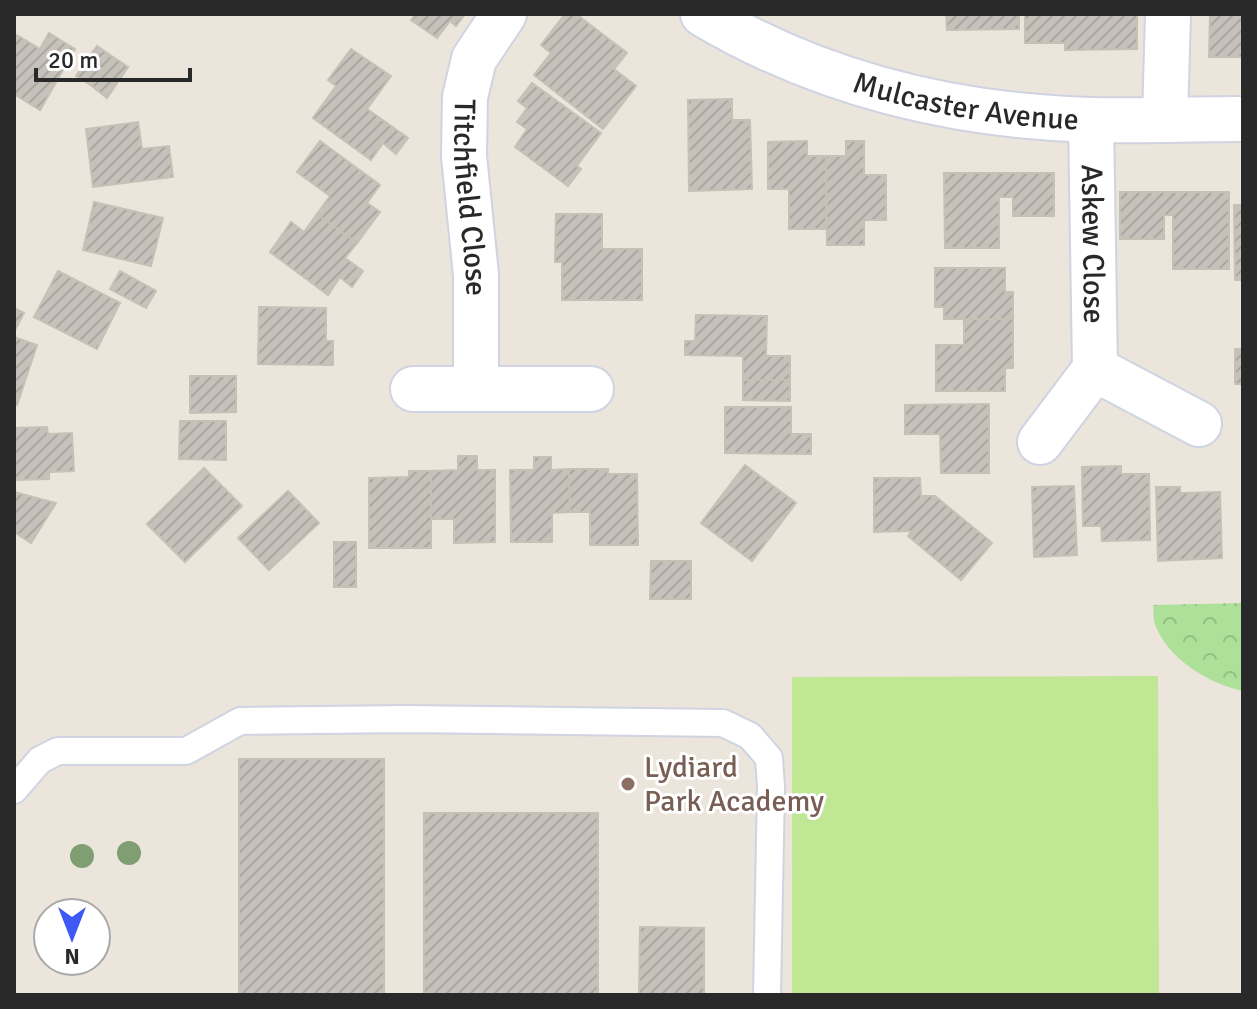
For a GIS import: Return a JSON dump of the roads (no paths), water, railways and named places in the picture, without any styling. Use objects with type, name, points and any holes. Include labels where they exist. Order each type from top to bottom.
[{"type":"street","name":"Titchfield Close","points":[[476,389],[476,275],[464,156],[464,110],[474,59],[504,14]]},
{"type":"street","name":"Mulcaster Avenue","points":[[703,14],[807,63],[895,95],[1003,114],[1091,120],[1243,119]]},
{"type":"street","points":[[1165,119],[1168,14]]},
{"type":"street","name":"Askew Close","points":[[1091,120],[1095,369]]},
{"type":"street","points":[[1040,442],[1095,369],[1199,424]]},
{"type":"street","points":[[413,389],[591,389]]},
{"type":"lane","points":[[14,790],[40,760],[58,751],[186,751],[240,721],[406,719],[723,723],[750,736],[769,758],[767,995]]},
{"type":"place","name":"Lydiard Park Academy","points":[[628,784]]}]
